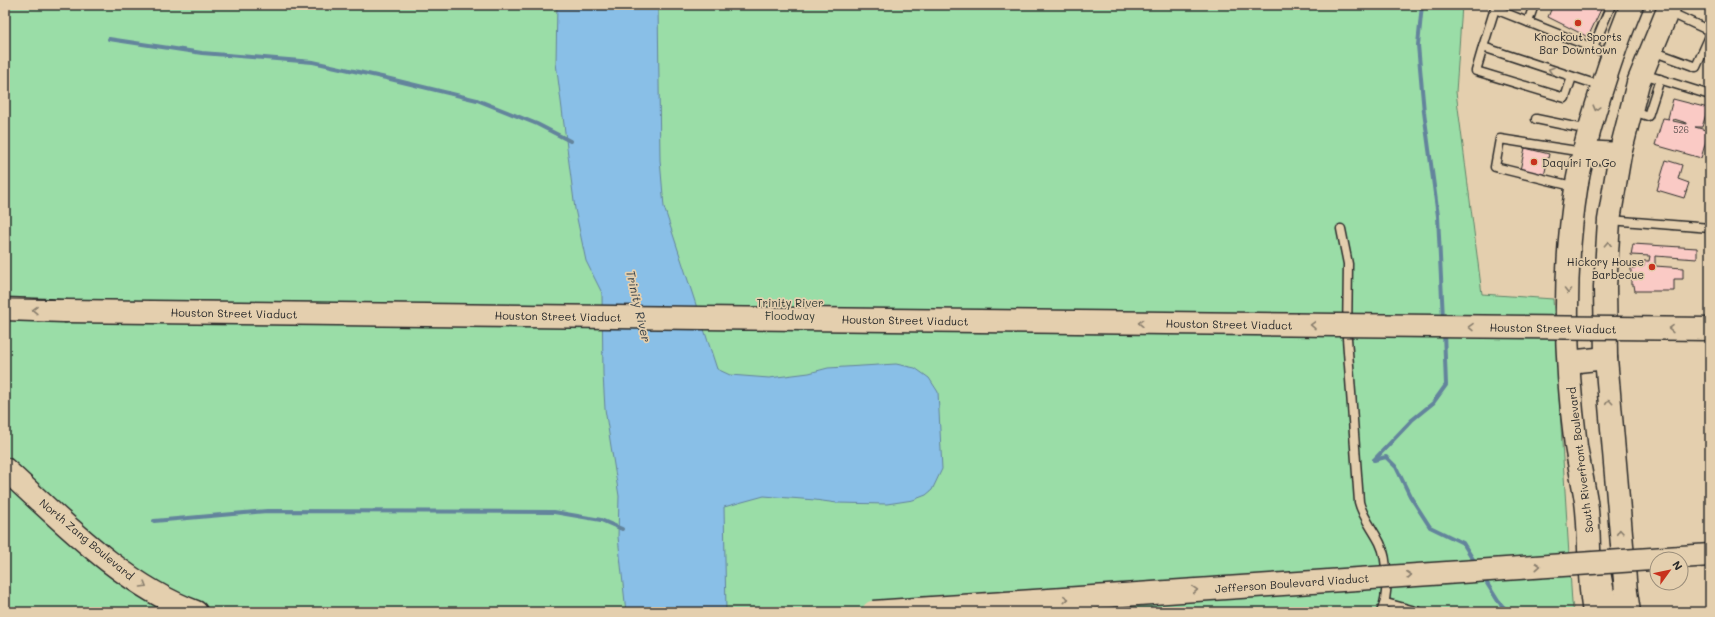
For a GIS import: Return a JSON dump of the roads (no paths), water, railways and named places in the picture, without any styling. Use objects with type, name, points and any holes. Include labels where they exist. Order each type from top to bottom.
[{"type":"main road","name":"South Riverfront Boulevard","points":[[1594,612],[1591,598],[1588,526],[1576,446],[1569,362],[1568,290],[1570,236],[1576,187],[1602,86],[1603,51],[1632,5]]},
{"type":"main road","points":[[1629,612],[1606,358],[1605,287],[1609,220],[1620,154],[1631,111],[1651,76],[1651,51],[1663,7]]},
{"type":"main road","points":[[1584,152],[1620,154]]},
{"type":"main road","name":"Houston Street Viaduct","points":[[5,309],[64,311],[1710,329]]},
{"type":"main road","points":[[1569,362],[1606,358]]},
{"type":"main road","name":"North Zang Boulevard","points":[[5,469],[105,557],[138,582],[185,608],[196,612]]},
{"type":"main road","points":[[1588,526],[1603,593],[1613,612]]},
{"type":"main road","name":"Jefferson Boulevard Viaduct","points":[[873,612],[1710,555]]},
{"type":"lane","points":[[1528,22],[1534,5]]},
{"type":"lane","points":[[1572,77],[1564,98],[1476,70],[1495,7],[1528,22],[1603,51],[1611,5]]},
{"type":"lane","points":[[1663,7],[1710,31]]},
{"type":"lane","points":[[1651,51],[1696,67],[1710,36]]},
{"type":"lane","points":[[1483,47],[1602,86]]},
{"type":"lane","points":[[1651,76],[1710,95]]},
{"type":"lane","points":[[1536,119],[1590,130]]},
{"type":"lane","points":[[1576,187],[1495,167],[1500,139],[1584,152]]},
{"type":"lane","points":[[1609,220],[1710,228]]},
{"type":"lane","points":[[1341,229],[1348,264],[1347,338],[1359,502],[1362,514],[1383,551],[1387,590],[1386,603],[1381,612]]},
{"type":"lane","points":[[1386,603],[1419,612]]},
{"type":"water","name":"Trinity River","points":[[557,5],[658,5],[660,160],[664,207],[717,369],[730,375],[769,378],[809,373],[828,368],[896,364],[915,368],[929,378],[938,392],[942,469],[932,490],[926,495],[913,500],[887,504],[837,503],[764,496],[724,507],[726,612],[626,612],[618,537],[619,496],[605,409],[602,293],[586,261],[575,209],[556,63]]},
{"type":"waterway","points":[[1422,5],[1418,45],[1424,112],[1438,216],[1443,319]]},
{"type":"waterway","points":[[109,39],[202,53],[313,62],[386,78],[477,100],[537,124],[570,141]]},
{"type":"waterway","points":[[1374,460],[1412,420],[1433,403],[1446,385],[1444,332]]},
{"type":"waterway","points":[[1374,460],[1386,457],[1396,467],[1410,496],[1430,527],[1463,543],[1476,564]]},
{"type":"waterway","points":[[154,521],[267,511],[554,512],[601,520],[622,529]]},
{"type":"waterway","points":[[1483,577],[1498,601],[1508,612]]},
{"type":"tram line","points":[[5,299],[1710,318]]},
{"type":"place","name":"Knockout Sports Bar Downtown","points":[[1578,23]]},
{"type":"place","name":"Daquiri To Go","points":[[1534,162]]},
{"type":"place","name":"Hickory House Barbecue","points":[[1652,267]]},
{"type":"park label","name":"Trinity River Floodway","points":[[790,308]]}]
